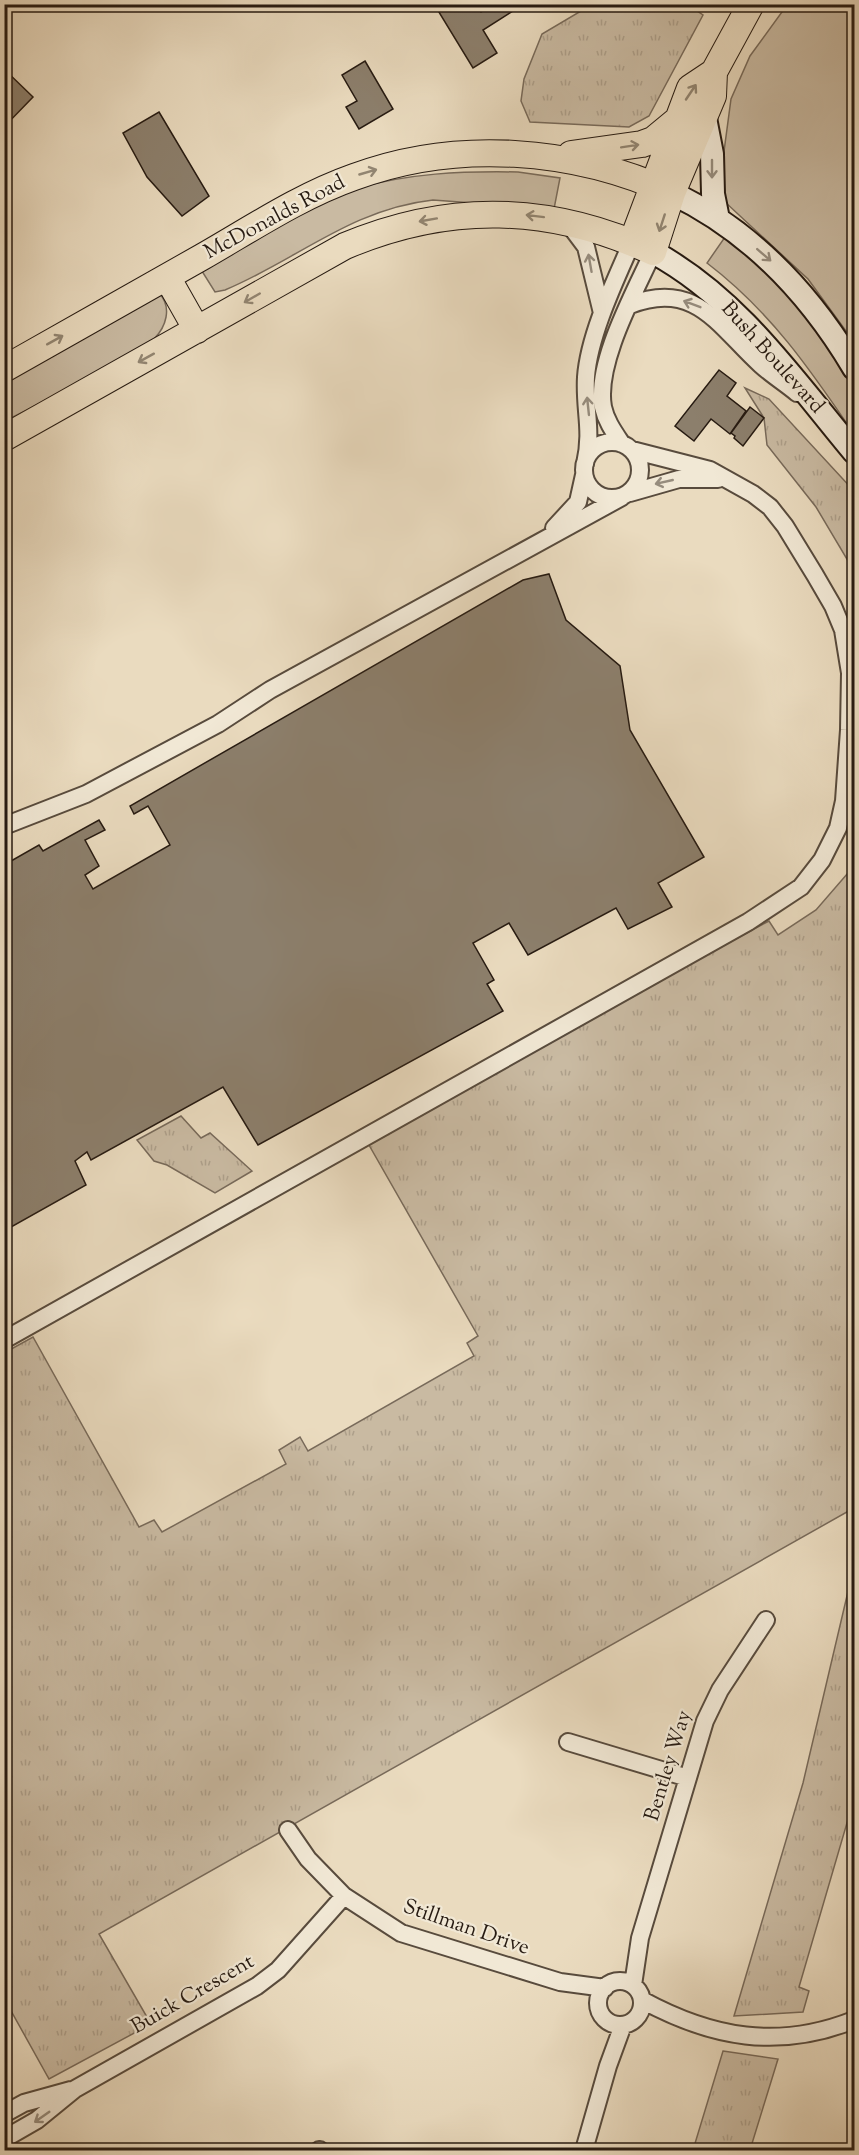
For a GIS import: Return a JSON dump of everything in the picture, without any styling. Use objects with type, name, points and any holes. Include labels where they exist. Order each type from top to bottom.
[{"type":"main road","points":[[662,188],[705,118],[713,96],[714,72],[751,4]]},
{"type":"main road","points":[[4,438],[345,246],[397,226],[448,216],[487,214],[533,216],[565,221],[642,247],[662,188],[676,120],[690,88],[714,72]]},
{"type":"main road","points":[[705,118],[712,154],[713,194],[718,219]]},
{"type":"main road","points":[[551,156],[642,144],[653,140],[676,120]]},
{"type":"main road","name":"McDonalds Road","points":[[4,369],[297,203],[355,176],[451,155],[551,156],[592,164],[662,188]]},
{"type":"main road","points":[[662,188],[718,219],[758,249],[798,288],[855,368]]},
{"type":"main road","name":"Bush Boulevard","points":[[642,247],[704,286],[743,319],[855,452]]},
{"type":"main road","points":[[167,277],[197,330]]},
{"type":"street","points":[[565,221],[579,234],[586,247],[602,313]]},
{"type":"street","points":[[4,1340],[748,922],[789,897],[812,874],[831,844],[842,812],[849,730],[849,658],[843,630],[833,606],[791,535],[770,507],[742,487],[699,466],[627,447],[610,442],[590,453],[585,470],[595,493],[608,498],[624,496],[638,483],[640,471],[638,460],[627,447],[607,420],[602,395],[608,357],[630,305],[642,247]]},
{"type":"street","points":[[534,543],[572,511],[578,502],[590,436],[586,375],[602,313],[642,247]]},
{"type":"street","points":[[630,305],[667,298],[701,308],[721,323],[760,364],[817,408]]},
{"type":"street","points":[[4,826],[99,788],[218,724],[270,690],[534,543],[582,521],[624,496],[662,482],[694,477],[717,479],[742,487]]},
{"type":"street","name":"Bentley Way","points":[[598,2004],[618,1985],[640,1938],[711,1706],[766,1620]]},
{"type":"street","points":[[568,1742],[688,1778]]},
{"type":"street","name":"Stillman Drive","points":[[288,1830],[308,1859],[344,1896],[401,1933],[560,1982],[598,2004]]},
{"type":"street","name":"Buick Crescent","points":[[4,2139],[37,2120],[75,2089],[257,1986],[278,1970],[344,1896]]},
{"type":"street","name":"Stillman Drive","points":[[560,1982],[618,1985]]},
{"type":"street","points":[[618,1985],[679,2020],[719,2032],[762,2037],[815,2032],[855,2020]]},
{"type":"street","points":[[584,2151],[608,2066],[642,2000]]},
{"type":"street","points":[[598,2004],[607,2020],[608,2066]]},
{"type":"street","points":[[607,2020],[679,2020]]},
{"type":"street","name":"Buick Crescent","points":[[4,2115],[24,2103],[75,2089]]},
{"type":"green space","points":[[591,5],[688,5],[703,15],[649,116],[629,127],[530,122],[521,101],[524,79],[542,34]]},
{"type":"green space","points":[[787,5],[854,5],[854,342],[808,279],[725,202],[721,174],[731,99],[750,56]]},
{"type":"green space","points":[[518,172],[560,178],[554,209],[433,200],[403,205],[350,225],[225,290],[215,292],[200,268],[295,214],[355,189],[415,176]]},
{"type":"green space","points":[[725,237],[756,260],[800,305],[840,363],[854,387],[854,434],[805,364],[770,321],[730,281],[707,263]]},
{"type":"green space","points":[[160,294],[166,305],[166,317],[162,329],[150,343],[5,421],[4,378]]},
{"type":"green space","points":[[745,388],[769,399],[854,491],[854,571],[816,507],[767,445],[764,418]]},
{"type":"green space","points":[[854,866],[854,1508],[99,1934],[151,2024],[49,2079],[5,2000],[4,1353],[33,1337],[139,1527],[154,1520],[162,1532],[286,1464],[279,1450],[300,1437],[308,1451],[474,1356],[467,1343],[478,1336],[369,1145],[613,1005],[769,921],[778,935],[816,910]]},
{"type":"green space","points":[[181,1116],[201,1138],[210,1133],[252,1171],[215,1193],[167,1165],[154,1161],[137,1140]]},
{"type":"green space","points":[[854,1566],[854,1799],[799,1987],[809,1991],[803,2012],[734,2016],[803,1783]]},
{"type":"green space","points":[[723,2051],[778,2059],[750,2150],[693,2150]]},
{"type":"building","points":[[434,4],[476,4],[481,12],[494,4],[524,4],[483,30],[497,53],[473,68]]},
{"type":"building","points":[[525,4],[539,4],[528,11]]},
{"type":"building","points":[[365,61],[393,109],[359,129],[346,107],[357,101],[342,75]]},
{"type":"building","points":[[4,69],[33,97],[4,127]]},
{"type":"building","points":[[159,112],[209,196],[182,216],[147,177],[123,133]]},
{"type":"building","points":[[719,370],[736,383],[727,396],[746,411],[730,434],[711,419],[694,441],[675,426]]},
{"type":"building","points":[[750,407],[764,418],[743,446],[731,433]]},
{"type":"building","points":[[549,574],[566,620],[620,666],[630,730],[704,857],[658,883],[672,907],[628,929],[616,908],[528,955],[509,923],[473,943],[494,980],[487,984],[503,1011],[258,1145],[223,1087],[91,1160],[87,1152],[75,1161],[86,1185],[4,1231],[4,865],[39,845],[43,851],[99,820],[105,830],[85,840],[99,866],[85,875],[93,889],[170,845],[148,806],[134,814],[130,806],[523,580]]}]
